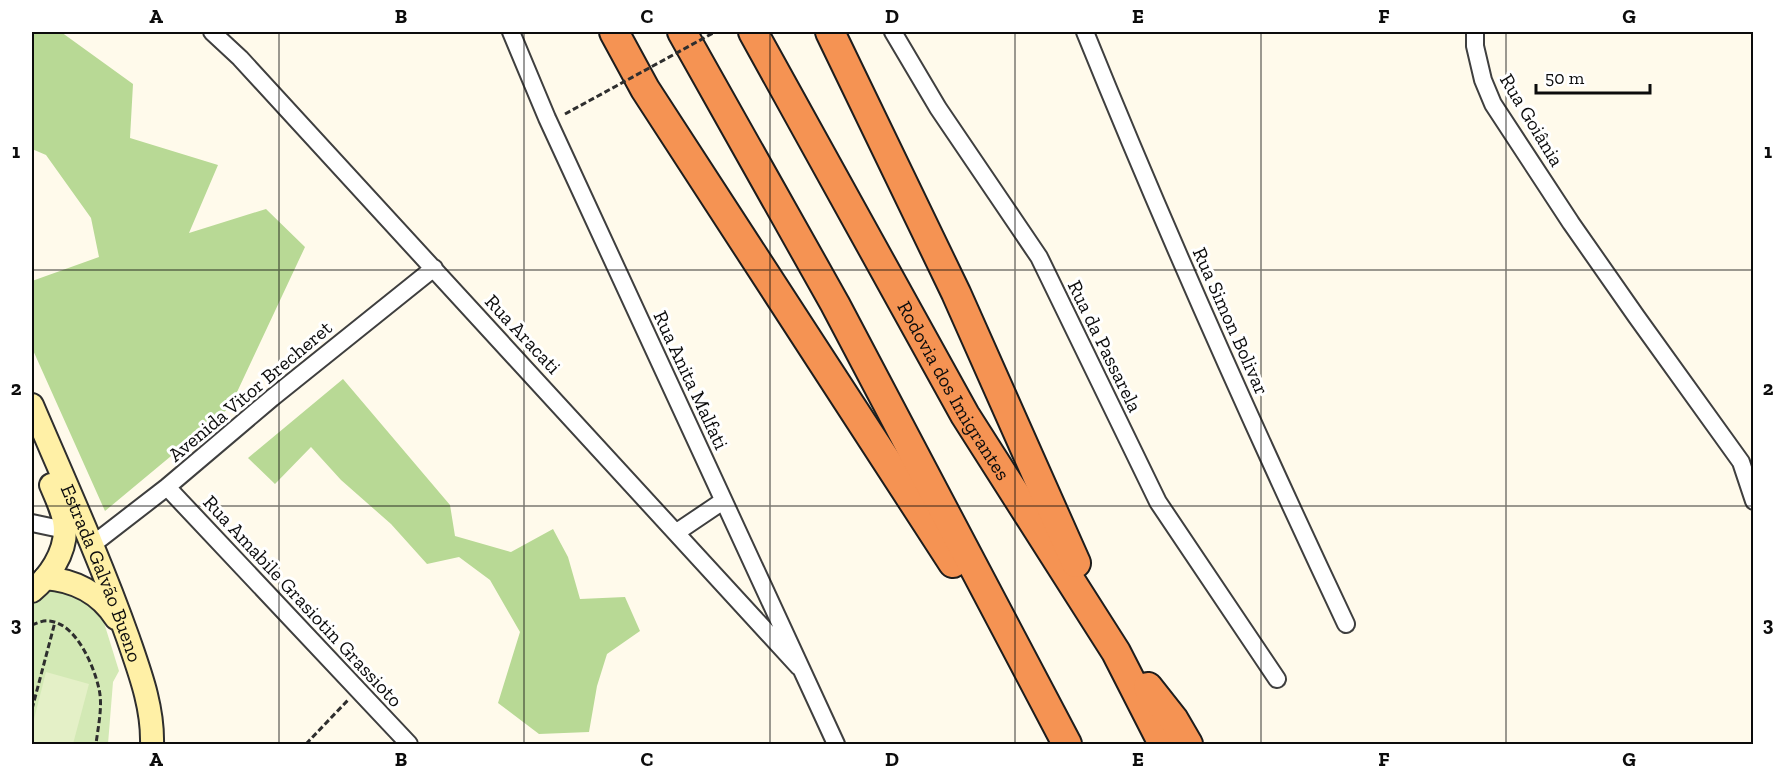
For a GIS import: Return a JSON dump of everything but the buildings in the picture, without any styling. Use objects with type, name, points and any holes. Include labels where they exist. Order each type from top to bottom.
[{"type":"highway","points":[[614,32],[645,88],[685,152],[1050,713]]},
{"type":"highway","points":[[682,32],[835,304],[1067,744]]},
{"type":"highway","name":"Rodovia dos Imigrantes","points":[[753,32],[965,415],[1116,652],[1163,744]]},
{"type":"highway","points":[[830,32],[956,293],[1116,652],[1151,690],[1174,720],[1188,744]]},
{"type":"main road","name":"Estrada Galvão Bueno","points":[[32,405],[92,545],[137,663],[148,700],[153,727],[152,744]]},
{"type":"main road","name":"Estrada Galvão Bueno","points":[[32,442],[60,505],[65,530],[58,555],[38,585]]},
{"type":"main road","points":[[38,585],[62,580],[74,583],[98,597],[115,616],[129,643]]},
{"type":"street","name":"Rua Aracati","points":[[212,32],[240,58],[800,667]]},
{"type":"street","name":"Rua Anita Malfati","points":[[511,32],[552,129],[836,744]]},
{"type":"street","name":"Rua da Passarela","points":[[893,32],[938,108],[1039,257],[1158,502],[1277,679]]},
{"type":"street","name":"Rua Simon Bolivar","points":[[1085,32],[1176,251],[1346,624]]},
{"type":"street","name":"Rua Goiânia","points":[[1475,32],[1475,46],[1483,80],[1493,104],[1571,223],[1636,316],[1747,459]]},
{"type":"street","name":"Avenida Vitor Brecheret","points":[[92,545],[167,487],[272,398],[434,268]]},
{"type":"street","points":[[1747,459],[1754,501]]},
{"type":"street","name":"Rua Amabile Grasiotin Grassioto","points":[[167,487],[409,744]]},
{"type":"street","points":[[677,532],[723,501]]},
{"type":"street","points":[[32,523],[65,530]]},
{"type":"path","points":[[565,114],[715,32]]},
{"type":"path","points":[[32,625],[48,620],[62,625],[83,645],[100,690],[96,744]]},
{"type":"path","points":[[32,709],[54,622]]},
{"type":"path","points":[[306,744],[358,690]]},
{"type":"green space","points":[[32,32],[61,32],[133,84],[130,138],[218,165],[189,233],[266,209],[305,247],[230,407],[105,511],[32,348],[32,281],[99,257],[91,218],[46,155],[32,149]]},
{"type":"green space","points":[[343,379],[450,505],[455,536],[511,552],[553,529],[568,557],[580,599],[625,597],[640,631],[607,654],[597,686],[589,732],[539,734],[498,703],[520,632],[490,580],[459,557],[427,564],[391,524],[341,480],[311,447],[275,484],[248,458]]},
{"type":"green space","points":[[68,587],[101,613],[119,671],[113,682],[108,744],[32,744],[32,604],[55,588]]},
{"type":"green space","points":[[46,672],[89,684],[73,744],[32,744],[32,727]]}]
